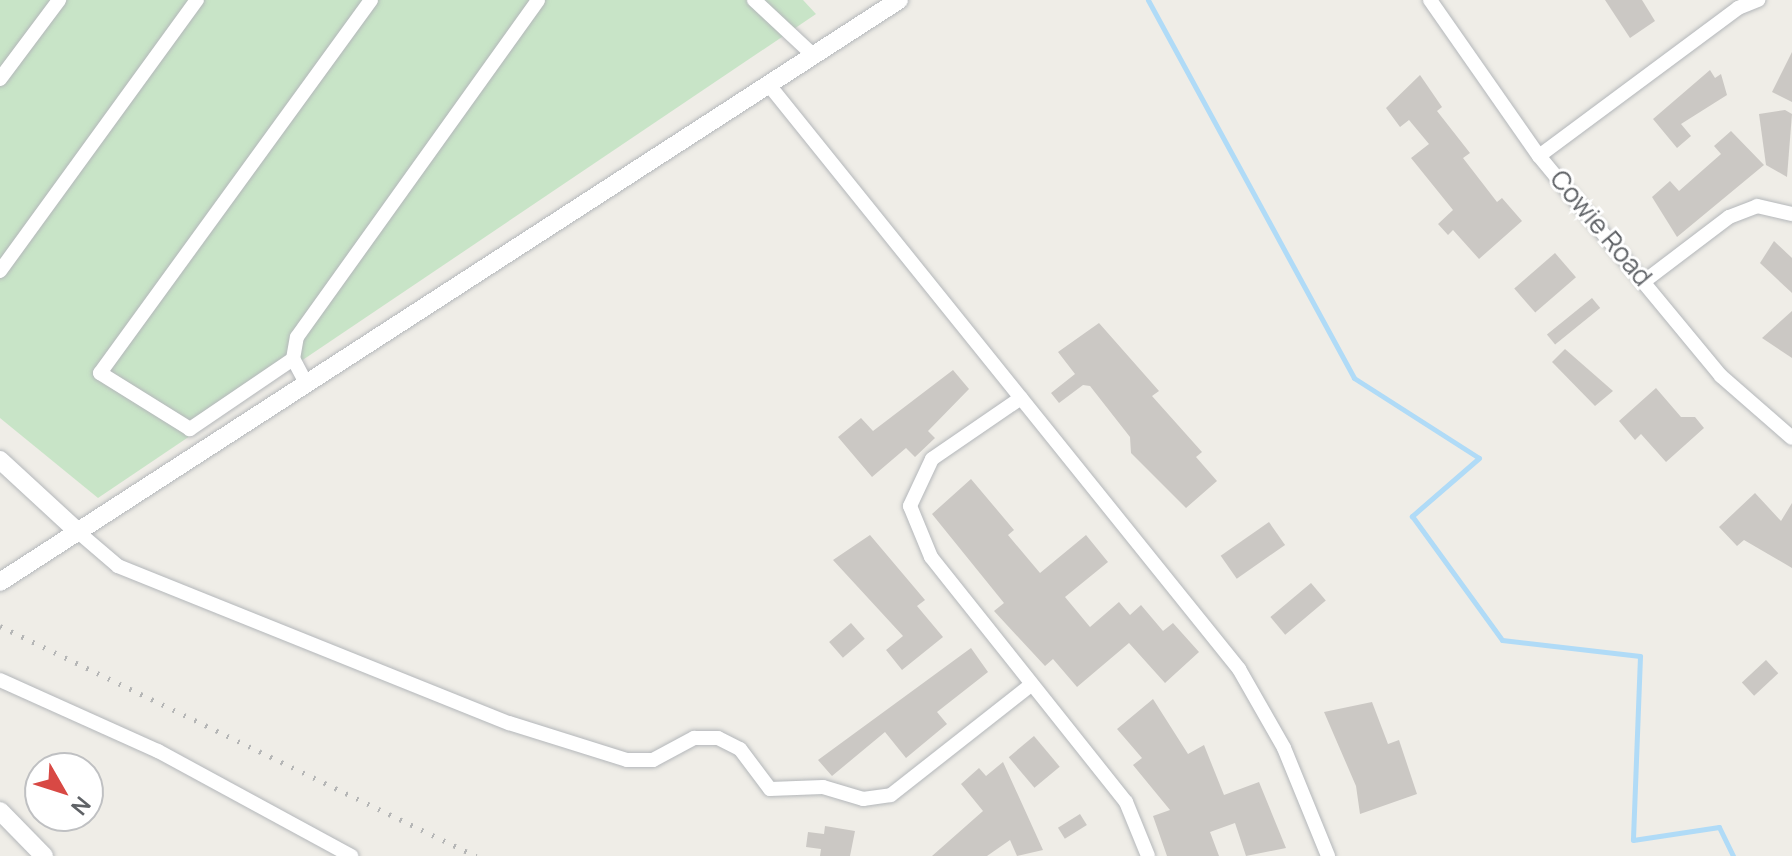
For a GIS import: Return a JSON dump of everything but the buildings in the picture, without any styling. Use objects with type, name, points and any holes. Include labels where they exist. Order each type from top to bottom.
[{"type":"street","points":[[0,79],[59,0]]},
{"type":"street","points":[[0,271],[197,0]]},
{"type":"street","points":[[293,359],[190,429],[100,373],[371,0]]},
{"type":"street","points":[[306,383],[293,359],[297,337],[338,274],[538,0]]},
{"type":"street","points":[[754,0],[814,56]]},
{"type":"street","points":[[0,582],[899,0]]},
{"type":"street","name":"Cowie Road","points":[[1430,0],[1539,156],[1646,280],[1721,376],[1792,438]]},
{"type":"street","points":[[1539,156],[1738,8],[1758,0]]},
{"type":"street","points":[[769,85],[1239,669],[1284,748],[1328,856]]},
{"type":"street","points":[[1646,280],[1729,217],[1757,206],[1792,214]]},
{"type":"street","points":[[1021,398],[932,459],[910,506],[931,557],[1126,802],[1148,856]]},
{"type":"street","points":[[0,460],[118,566],[409,686],[627,760],[653,760],[694,738],[718,738],[740,749],[770,789],[823,787],[863,799],[891,795],[1032,684]]},
{"type":"street","points":[[0,680],[158,751],[351,856]]},
{"type":"street","points":[[0,811],[44,856]]},
{"type":"green space","points":[[0,0],[803,0],[816,14],[98,498],[0,418]]},
{"type":"waterway","points":[[1148,0],[1354,378],[1479,458],[1412,516],[1502,640],[1640,656],[1633,840],[1719,827],[1733,856]]},
{"type":"railway","points":[[0,626],[476,856]]}]
